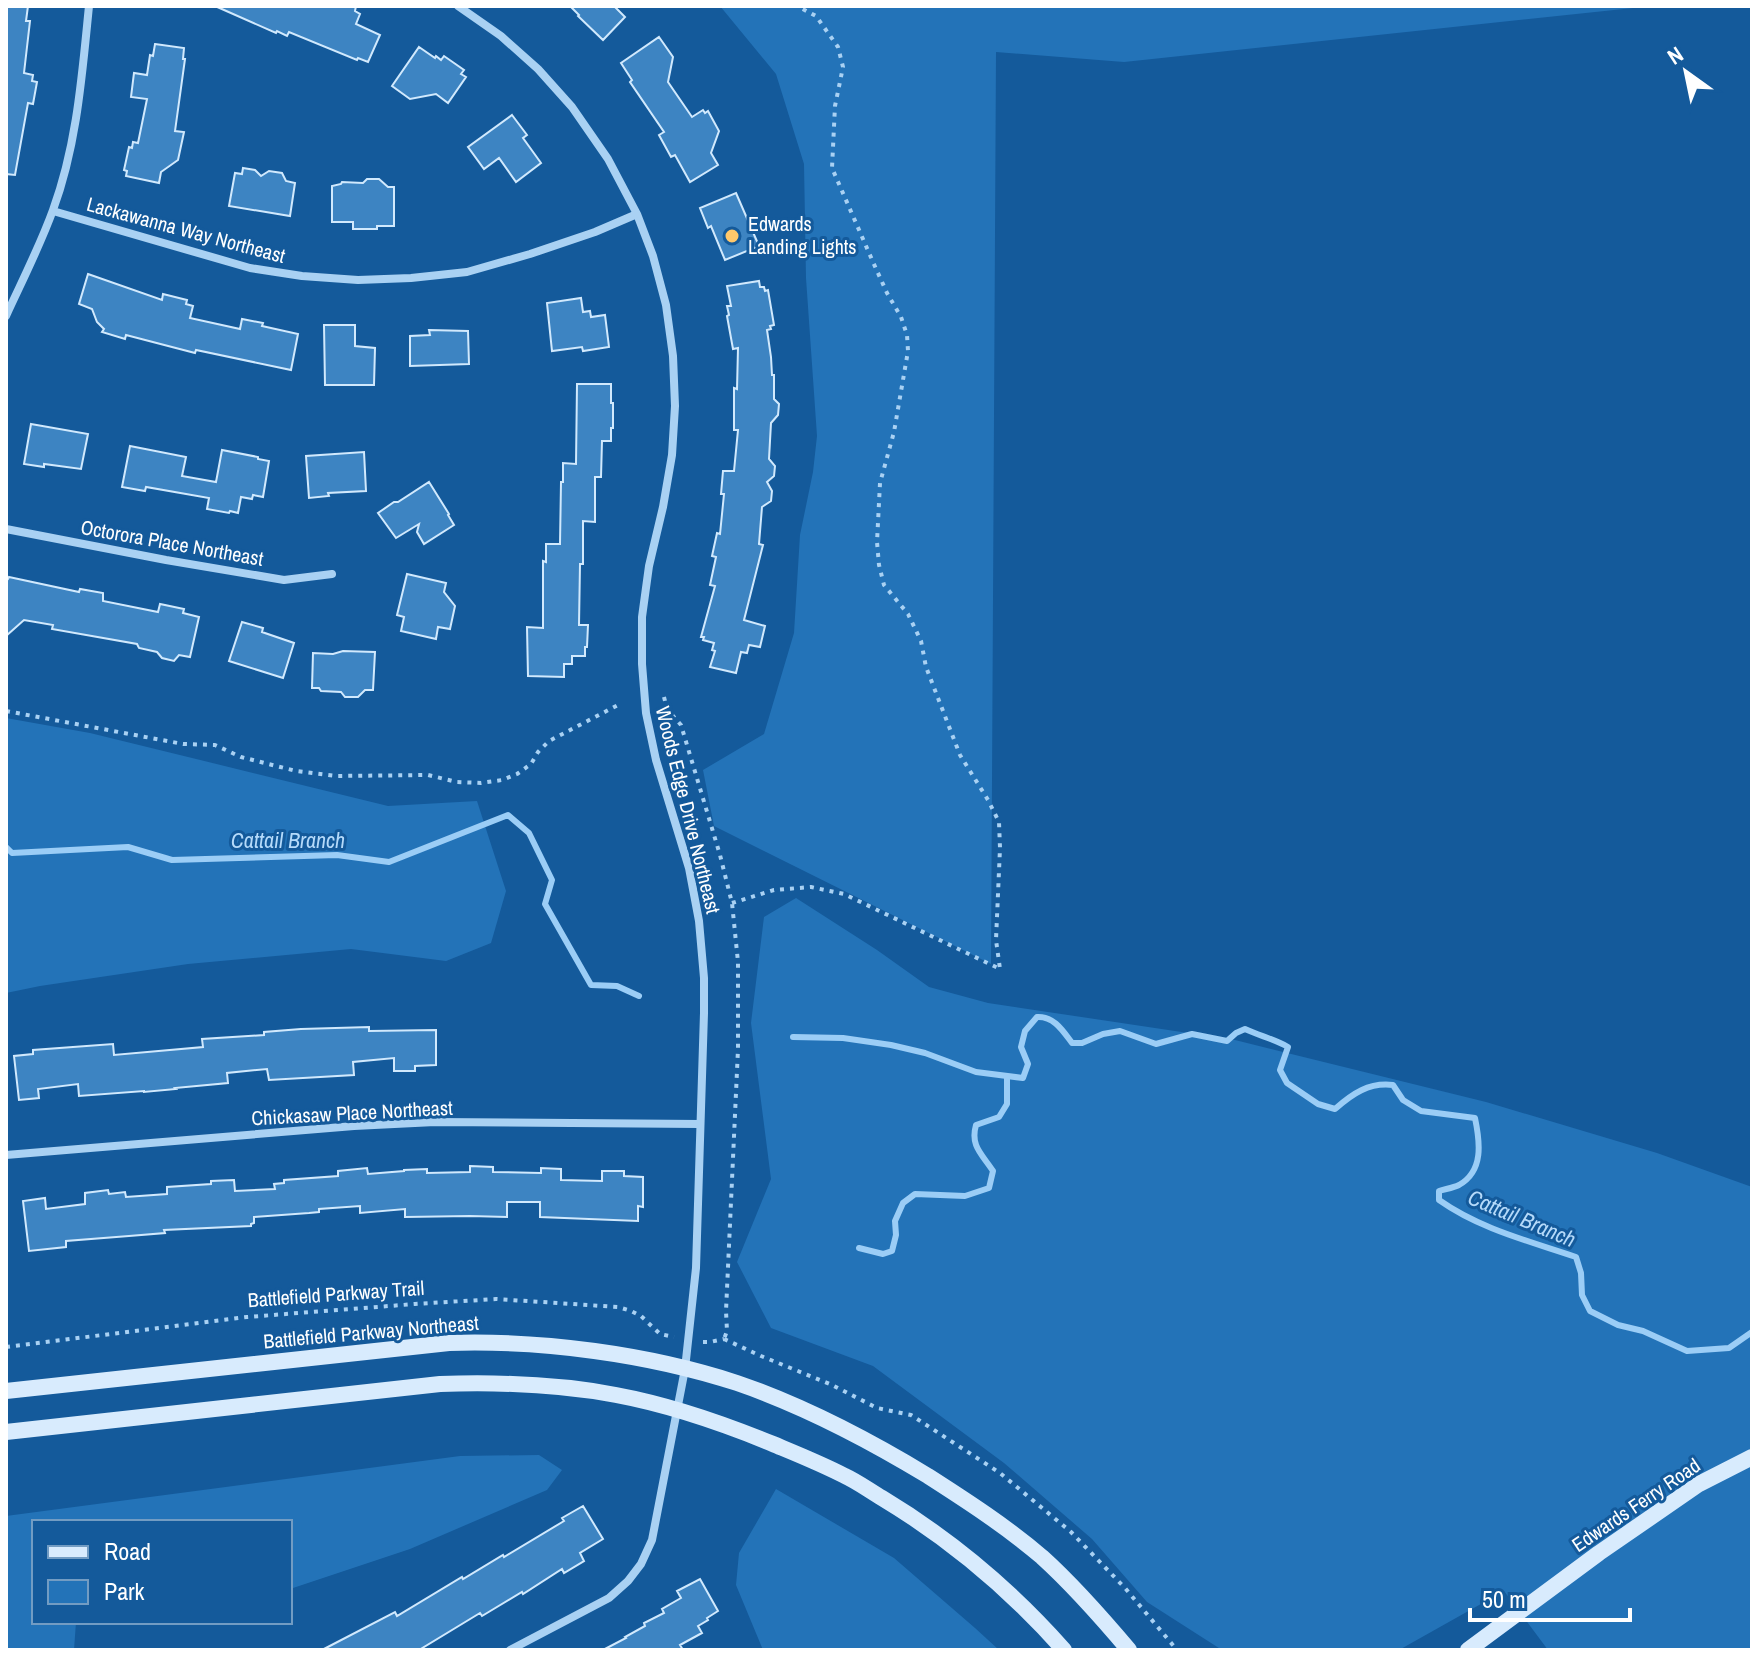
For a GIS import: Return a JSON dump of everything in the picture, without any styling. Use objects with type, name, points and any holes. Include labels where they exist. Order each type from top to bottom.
[{"type":"main road","name":"Battlefield Parkway Northeast","points":[[6,1391],[449,1343],[550,1346],[685,1369],[737,1383],[820,1417],[866,1440],[964,1499],[1042,1557],[1129,1650]]},
{"type":"main road","points":[[6,1432],[440,1384],[559,1387],[615,1395],[730,1426],[847,1477],[906,1512],[983,1571],[1064,1650]]},
{"type":"main road","name":"Edwards Ferry Road","points":[[1468,1650],[1699,1484],[1752,1457]]},
{"type":"street","points":[[6,316],[53,211],[65,170],[78,113],[89,6]]},
{"type":"street","name":"Woods Edge Drive Northeast","points":[[458,6],[501,36],[538,69],[572,107],[608,159],[637,214],[653,256],[666,305],[673,356],[675,406],[672,455],[649,566],[642,617],[642,664],[646,713],[656,760],[689,868],[699,921],[704,978],[696,1268],[685,1369],[652,1540],[641,1564],[609,1598],[510,1650]]},
{"type":"street","name":"Lackawanna Way Northeast","points":[[53,211],[250,268],[358,280],[467,272],[595,232],[637,214]]},
{"type":"street","name":"Octorora Place Northeast","points":[[6,529],[284,580],[332,574]]},
{"type":"street","name":"Chickasaw Place Northeast","points":[[6,1155],[338,1127],[435,1122],[700,1124]]},
{"type":"path","points":[[732,903],[774,890],[811,887],[844,894],[1000,969],[996,940],[999,822],[960,755],[926,667],[921,641],[908,614],[884,585],[879,565],[880,483],[898,406],[908,351],[907,335],[832,168],[835,106],[843,67],[838,47],[816,16],[797,6]]},
{"type":"path","points":[[664,697],[667,709],[681,725],[720,855],[732,903],[738,962],[738,1049],[727,1331],[724,1339],[830,1384],[877,1408],[911,1415],[1000,1473],[1071,1532],[1125,1588],[1177,1650]]},
{"type":"path","points":[[6,711],[183,744],[215,745],[241,757],[296,771],[336,776],[428,775],[457,782],[481,783],[517,774],[531,764],[549,741],[618,705]]},
{"type":"path","name":"Battlefield Parkway Trail","points":[[6,1347],[247,1317],[496,1299],[618,1307],[641,1316],[660,1334]]},
{"type":"green space","points":[[720,6],[1652,6],[1124,62],[996,52],[991,964],[714,826],[703,770],[764,734],[794,633],[800,535],[817,436],[806,278],[804,164],[776,74]]},
{"type":"green space","points":[[6,718],[90,733],[388,806],[477,801],[506,891],[491,943],[446,961],[351,949],[188,964],[6,993]]},
{"type":"green space","points":[[796,898],[929,987],[988,1003],[1235,1040],[1486,1102],[1657,1153],[1752,1187],[1752,1650],[1548,1650],[1504,1591],[1399,1650],[1222,1650],[1147,1602],[1092,1539],[1004,1463],[873,1366],[771,1328],[737,1262],[771,1179],[751,1023],[764,917]]},
{"type":"green space","points":[[539,1455],[562,1470],[547,1490],[410,1549],[292,1588],[292,1520],[32,1520],[32,1624],[76,1624],[74,1650],[6,1650],[6,1516],[460,1456]]},
{"type":"green space","points":[[776,1489],[894,1558],[999,1650],[763,1650],[736,1585],[739,1553]]},
{"type":"building","points":[[6,6],[28,6],[26,21],[30,21],[24,73],[33,75],[32,81],[37,82],[33,104],[28,103],[15,175],[6,174]]},
{"type":"building","points":[[215,6],[356,6],[355,11],[360,14],[356,24],[380,35],[368,62],[289,32],[287,36],[276,33]]},
{"type":"building","points":[[570,6],[614,6],[625,17],[603,40]]},
{"type":"building","points":[[659,37],[673,57],[668,82],[692,117],[703,110],[705,113],[708,111],[719,131],[711,153],[718,165],[690,182],[675,155],[671,157],[659,135],[664,132],[630,82],[632,80],[621,63]]},
{"type":"building","points":[[155,44],[184,48],[185,59],[175,131],[184,132],[178,160],[161,172],[159,183],[126,176],[127,171],[124,170],[129,147],[132,148],[133,142],[138,143],[147,99],[131,97],[134,73],[147,75]]},
{"type":"building","points":[[419,47],[435,58],[441,60],[444,56],[464,70],[461,74],[466,77],[448,103],[436,94],[410,99],[392,86]]},
{"type":"building","points":[[512,115],[527,135],[523,138],[541,163],[516,182],[499,158],[484,169],[468,147]]},
{"type":"building","points":[[243,168],[255,170],[261,176],[269,171],[282,173],[286,181],[295,183],[290,216],[229,206],[235,173],[242,174]]},
{"type":"building","points":[[367,179],[379,179],[388,187],[394,187],[394,226],[353,229],[353,222],[332,222],[332,186],[342,182],[363,183]]},
{"type":"building","points":[[736,193],[759,246],[725,260],[700,208]]},
{"type":"building","points":[[88,274],[162,300],[163,294],[187,300],[186,304],[193,306],[190,318],[240,329],[242,319],[298,334],[291,370],[102,332],[104,329],[97,322],[92,309],[79,304]]},
{"type":"building","points":[[759,281],[760,287],[768,290],[774,325],[767,330],[774,375],[774,399],[779,404],[778,415],[771,423],[769,459],[775,466],[774,476],[767,482],[772,491],[771,501],[762,507],[759,544],[763,545],[744,620],[765,626],[760,647],[749,645],[747,653],[741,652],[736,673],[710,667],[714,643],[701,637],[715,586],[710,585],[716,557],[712,556],[717,533],[720,534],[723,471],[734,471],[738,430],[734,430],[734,388],[737,389],[738,348],[733,349],[727,316],[727,306],[731,306],[727,286]]},
{"type":"building","points":[[581,298],[583,312],[590,311],[591,317],[605,315],[609,347],[552,351],[547,303]]},
{"type":"building","points":[[324,325],[355,325],[355,346],[375,348],[374,385],[325,385]]},
{"type":"building","points":[[429,330],[468,331],[469,364],[410,366],[410,336],[430,335]]},
{"type":"building","points":[[577,384],[611,384],[613,403],[611,441],[602,441],[601,477],[595,477],[595,522],[583,521],[579,625],[588,625],[587,647],[585,656],[572,656],[572,664],[564,664],[564,677],[528,676],[527,627],[543,628],[546,544],[560,544],[563,463],[576,464]]},
{"type":"building","points":[[31,424],[88,434],[81,469],[24,464]]},
{"type":"building","points":[[130,446],[186,457],[182,476],[216,482],[222,450],[269,461],[263,497],[241,497],[238,513],[229,513],[207,509],[209,498],[146,487],[145,491],[122,487]]},
{"type":"building","points":[[364,452],[366,491],[328,493],[329,496],[309,498],[306,456]]},
{"type":"building","points":[[429,482],[454,525],[424,544],[417,532],[419,524],[396,538],[378,513]]},
{"type":"building","points":[[407,574],[446,583],[444,592],[455,606],[450,629],[438,627],[436,639],[401,631],[404,617],[397,615]]},
{"type":"building","points":[[6,578],[79,592],[80,589],[103,593],[103,601],[158,612],[160,604],[184,609],[183,613],[199,617],[190,657],[179,655],[174,661],[162,658],[157,652],[139,648],[137,644],[52,629],[53,625],[24,620],[6,636]]},
{"type":"building","points":[[242,622],[294,643],[283,678],[229,661]]},
{"type":"building","points":[[375,652],[373,690],[365,690],[358,697],[345,697],[341,692],[312,688],[313,653]]},
{"type":"building","points":[[369,1027],[369,1031],[436,1030],[436,1065],[415,1066],[415,1071],[394,1071],[394,1058],[353,1062],[354,1075],[269,1080],[267,1069],[227,1073],[228,1083],[79,1096],[78,1084],[38,1089],[39,1098],[19,1100],[14,1056],[33,1054],[33,1050],[113,1044],[114,1055],[203,1047],[202,1039],[264,1035],[264,1032]]},
{"type":"building","points":[[470,1166],[493,1167],[493,1172],[541,1173],[541,1168],[561,1169],[561,1180],[602,1181],[602,1171],[624,1171],[624,1176],[643,1177],[643,1207],[638,1206],[638,1221],[540,1217],[540,1202],[507,1202],[507,1217],[405,1217],[405,1209],[360,1213],[360,1206],[254,1217],[251,1226],[164,1230],[165,1233],[66,1241],[66,1247],[29,1251],[23,1201],[45,1198],[46,1209],[85,1204],[85,1193],[108,1190],[109,1194],[125,1192],[126,1197],[167,1194],[167,1187],[234,1180],[235,1191],[275,1189],[274,1184],[284,1183],[284,1180],[338,1176],[338,1171],[367,1168],[368,1174],[427,1169],[427,1173],[470,1172]]},
{"type":"building","points":[[583,1506],[603,1539],[580,1553],[584,1561],[564,1573],[562,1569],[523,1594],[482,1616],[480,1613],[419,1650],[322,1650],[395,1612],[397,1616],[462,1577],[504,1557]]},
{"type":"building","points":[[700,1579],[718,1611],[698,1626],[702,1633],[680,1645],[683,1650],[603,1650],[664,1613],[662,1609],[681,1598],[677,1591]]},
{"type":"waterway","name":"Cattail Branch","points":[[6,847],[12,853],[128,847],[172,860],[337,855],[389,862],[508,815],[529,833],[552,880],[545,904],[591,985],[617,986],[639,996]]},
{"type":"waterway","name":"Cattail Branch","points":[[793,1037],[843,1038],[891,1045],[925,1053],[976,1072],[1023,1078],[1028,1064],[1021,1047],[1025,1031],[1037,1017],[1053,1022],[1072,1043],[1082,1043],[1120,1031],[1156,1044],[1192,1034],[1227,1041],[1245,1029],[1288,1047],[1280,1070],[1287,1083],[1318,1104],[1335,1109],[1361,1090],[1376,1085],[1393,1085],[1403,1100],[1421,1111],[1475,1118],[1479,1146],[1473,1172],[1459,1185],[1439,1191],[1439,1200],[1488,1227],[1576,1257],[1581,1273],[1582,1295],[1590,1311],[1687,1351],[1729,1348],[1752,1332]]},
{"type":"waterway","points":[[859,1248],[883,1254],[892,1251],[895,1221],[903,1203],[915,1194],[965,1196],[989,1188],[993,1171],[978,1150],[976,1125],[999,1117],[1007,1104],[1007,1076]]},
{"type":"place","name":"Edwards Landing Lights","points":[[732,236]]}]
